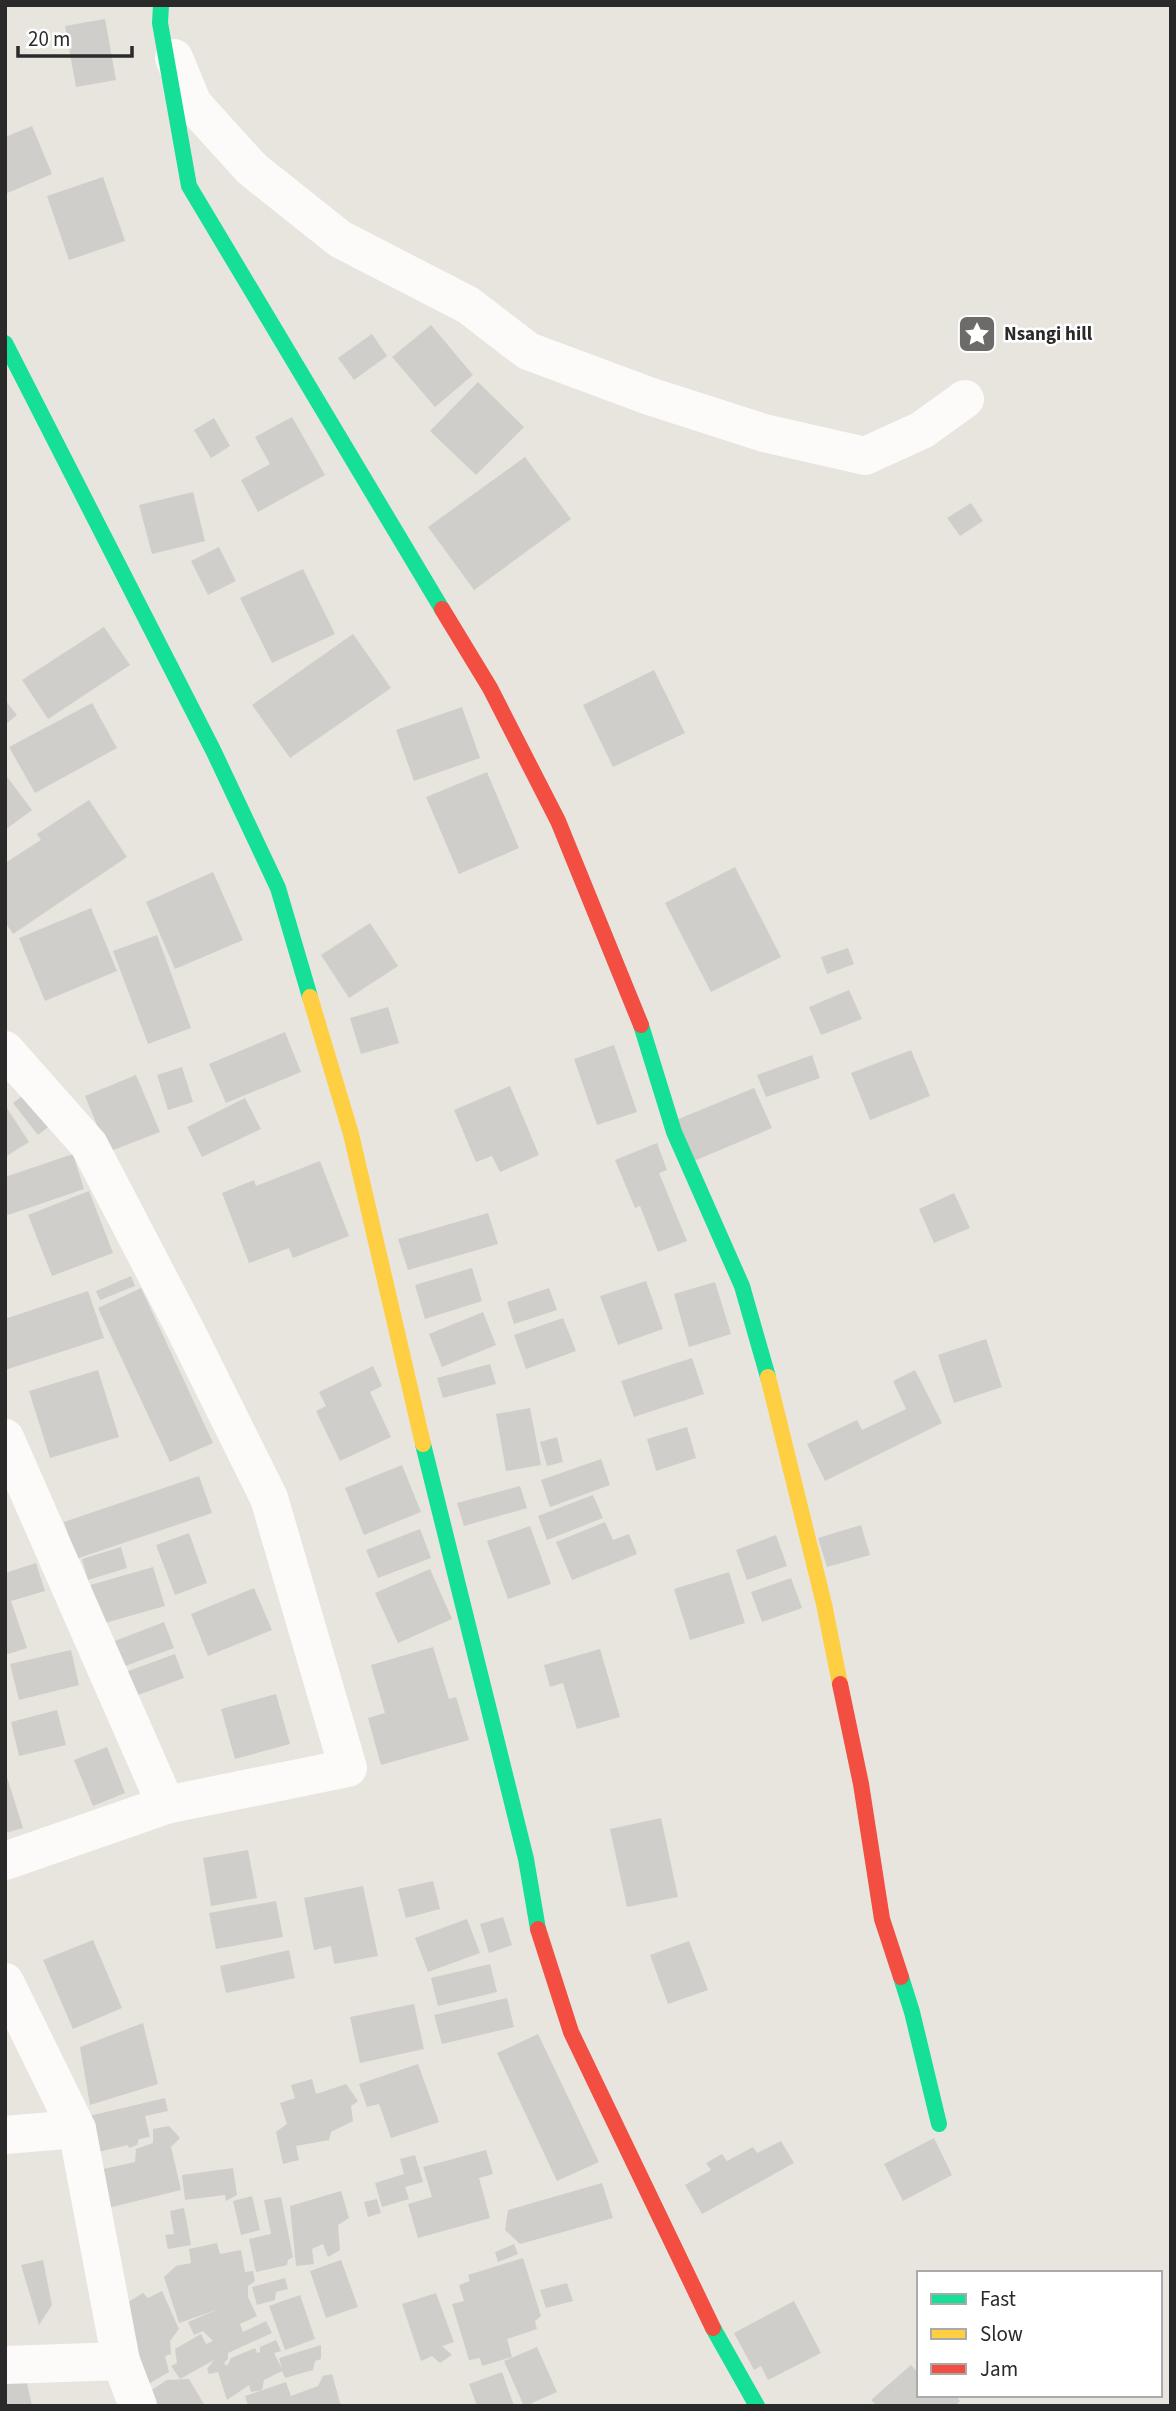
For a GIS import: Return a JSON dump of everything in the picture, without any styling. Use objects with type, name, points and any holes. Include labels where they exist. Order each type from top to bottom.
[{"type":"street","points":[[161,14],[193,104],[252,169],[340,239],[468,305],[528,351],[649,396],[751,429],[865,456],[922,430],[965,399]]},
{"type":"street","points":[[161,14],[189,186],[491,688],[558,821],[648,1042],[674,1132],[742,1286],[770,1385],[824,1604],[861,1784],[882,1919],[912,2012],[939,2124]]},
{"type":"street","points":[[5,343],[213,750],[278,888],[351,1134],[404,1369],[526,1859],[538,1928],[571,2032],[708,2320],[757,2406]]},
{"type":"street","points":[[5,1050],[89,1145],[269,1498],[348,1768],[166,1805],[5,1861]]},
{"type":"street","points":[[5,1438],[166,1805]]},
{"type":"street","points":[[5,1982],[77,2129],[121,2361],[138,2406]]},
{"type":"street","points":[[5,2135],[77,2129]]},
{"type":"street","points":[[5,2365],[121,2361]]},
{"type":"building","points":[[105,19],[116,80],[76,87],[65,26]]},
{"type":"building","points":[[32,126],[52,174],[5,194],[5,137]]},
{"type":"building","points":[[103,177],[125,241],[69,260],[47,196]]},
{"type":"building","points":[[431,325],[473,375],[435,407],[392,357]]},
{"type":"building","points":[[372,334],[387,356],[354,380],[338,358]]},
{"type":"building","points":[[478,382],[524,427],[476,475],[430,431]]},
{"type":"building","points":[[292,417],[325,475],[258,512],[241,480],[270,464],[255,437]]},
{"type":"building","points":[[214,418],[230,446],[211,458],[194,430]]},
{"type":"building","points":[[525,457],[571,519],[474,590],[428,527]]},
{"type":"building","points":[[193,492],[205,541],[152,554],[139,505]]},
{"type":"building","points":[[971,503],[983,521],[960,536],[947,518]]},
{"type":"building","points":[[219,547],[236,581],[208,595],[191,561]]},
{"type":"building","points":[[303,569],[335,634],[272,663],[240,598]]},
{"type":"building","points":[[104,627],[130,665],[48,719],[22,680]]},
{"type":"building","points":[[353,634],[391,688],[290,758],[252,705]]},
{"type":"building","points":[[654,670],[685,733],[613,767],[583,705]]},
{"type":"building","points":[[5,700],[17,715],[5,725]]},
{"type":"building","points":[[92,703],[117,748],[35,793],[9,747]]},
{"type":"building","points":[[462,707],[480,758],[414,781],[396,730]]},
{"type":"building","points":[[487,772],[519,848],[459,874],[426,797]]},
{"type":"building","points":[[5,774],[32,810],[5,830]]},
{"type":"building","points":[[89,800],[127,857],[13,934],[5,922],[5,863],[41,840],[37,834]]},
{"type":"building","points":[[735,867],[781,957],[711,992],[665,903]]},
{"type":"building","points":[[213,872],[243,940],[175,969],[146,902]]},
{"type":"building","points":[[91,908],[117,971],[45,1001],[19,938]]},
{"type":"building","points":[[370,923],[398,966],[349,998],[321,955]]},
{"type":"building","points":[[157,935],[191,1028],[148,1044],[113,951]]},
{"type":"building","points":[[848,948],[854,964],[827,974],[821,957]]},
{"type":"building","points":[[849,990],[862,1019],[821,1035],[809,1007]]},
{"type":"building","points":[[388,1007],[399,1043],[361,1054],[350,1018]]},
{"type":"building","points":[[285,1032],[301,1072],[226,1103],[209,1064]]},
{"type":"building","points":[[614,1045],[637,1112],[597,1125],[574,1059]]},
{"type":"building","points":[[911,1050],[930,1096],[870,1120],[851,1073]]},
{"type":"building","points":[[812,1055],[820,1078],[766,1097],[757,1075]]},
{"type":"building","points":[[182,1067],[193,1102],[168,1110],[157,1075]]},
{"type":"building","points":[[136,1075],[160,1132],[108,1152],[85,1096]]},
{"type":"building","points":[[510,1086],[539,1155],[500,1172],[492,1156],[476,1162],[454,1110]]},
{"type":"building","points":[[33,1088],[57,1120],[38,1135],[13,1103]]},
{"type":"building","points":[[754,1088],[772,1128],[694,1161],[676,1120]]},
{"type":"building","points":[[245,1098],[261,1129],[202,1157],[187,1127]]},
{"type":"building","points":[[5,1105],[29,1142],[5,1157]]},
{"type":"building","points":[[657,1143],[667,1170],[659,1173],[687,1241],[658,1252],[640,1206],[635,1208],[615,1160]]},
{"type":"building","points":[[73,1154],[84,1189],[5,1216],[5,1177]]},
{"type":"building","points":[[320,1161],[349,1236],[293,1258],[289,1248],[249,1263],[222,1193],[254,1180],[256,1186]]},
{"type":"building","points":[[89,1191],[113,1253],[52,1276],[28,1215]]},
{"type":"building","points":[[954,1193],[970,1228],[934,1243],[919,1209]]},
{"type":"building","points":[[488,1213],[498,1244],[408,1270],[398,1239]]},
{"type":"building","points":[[472,1268],[482,1301],[425,1319],[415,1285]]},
{"type":"building","points":[[131,1276],[135,1286],[100,1300],[96,1291]]},
{"type":"building","points":[[646,1281],[663,1329],[618,1345],[600,1296]]},
{"type":"building","points":[[715,1282],[731,1334],[689,1347],[674,1294]]},
{"type":"building","points":[[141,1288],[213,1443],[170,1462],[98,1308]]},
{"type":"building","points":[[549,1288],[557,1310],[514,1324],[507,1302]]},
{"type":"building","points":[[88,1291],[104,1338],[5,1370],[5,1319]]},
{"type":"building","points":[[483,1312],[496,1345],[442,1367],[429,1334]]},
{"type":"building","points":[[563,1318],[576,1351],[526,1369],[514,1335]]},
{"type":"building","points":[[986,1339],[1002,1387],[954,1403],[938,1355]]},
{"type":"building","points":[[692,1358],[704,1394],[634,1417],[621,1381]]},
{"type":"building","points":[[490,1364],[496,1384],[443,1398],[437,1378]]},
{"type":"building","points":[[373,1366],[382,1386],[370,1392],[391,1437],[340,1461],[316,1411],[326,1406],[319,1392]]},
{"type":"building","points":[[98,1370],[119,1437],[50,1458],[29,1391]]},
{"type":"building","points":[[915,1370],[942,1423],[825,1481],[807,1444],[857,1420],[862,1430],[906,1409],[893,1381]]},
{"type":"building","points":[[530,1408],[541,1465],[506,1471],[496,1414]]},
{"type":"building","points":[[687,1427],[696,1458],[656,1471],[647,1439]]},
{"type":"building","points":[[557,1437],[563,1462],[547,1466],[540,1442]]},
{"type":"building","points":[[601,1459],[610,1485],[550,1507],[541,1480]]},
{"type":"building","points":[[402,1465],[421,1512],[364,1535],[345,1488]]},
{"type":"building","points":[[199,1476],[212,1513],[76,1559],[64,1522]]},
{"type":"building","points":[[520,1486],[527,1508],[464,1526],[457,1503]]},
{"type":"building","points":[[593,1495],[603,1518],[547,1540],[538,1516]]},
{"type":"building","points":[[605,1522],[613,1540],[629,1534],[637,1554],[572,1580],[556,1542]]},
{"type":"building","points":[[861,1525],[870,1555],[827,1567],[818,1538]]},
{"type":"building","points":[[530,1526],[551,1584],[508,1599],[487,1541]]},
{"type":"building","points":[[420,1529],[431,1558],[378,1578],[366,1550]]},
{"type":"building","points":[[189,1533],[207,1583],[175,1595],[156,1545]]},
{"type":"building","points":[[776,1535],[787,1566],[747,1580],[736,1550]]},
{"type":"building","points":[[121,1547],[127,1568],[88,1580],[82,1559]]},
{"type":"building","points":[[36,1563],[45,1591],[11,1601],[27,1648],[5,1655],[5,1573]]},
{"type":"building","points":[[153,1567],[165,1606],[98,1625],[87,1586]]},
{"type":"building","points":[[430,1569],[452,1619],[398,1643],[375,1593]]},
{"type":"building","points":[[729,1572],[745,1623],[690,1640],[674,1589]]},
{"type":"building","points":[[791,1578],[802,1608],[762,1622],[751,1592]]},
{"type":"building","points":[[254,1588],[272,1630],[208,1656],[191,1614]]},
{"type":"building","points":[[164,1622],[174,1648],[117,1669],[107,1644]]},
{"type":"building","points":[[433,1647],[449,1699],[456,1697],[469,1740],[381,1765],[368,1718],[385,1713],[371,1665]]},
{"type":"building","points":[[600,1649],[620,1717],[577,1729],[563,1683],[550,1687],[544,1665]]},
{"type":"building","points":[[71,1650],[79,1685],[19,1700],[10,1664]]},
{"type":"building","points":[[175,1654],[184,1678],[130,1698],[120,1674]]},
{"type":"building","points":[[276,1694],[290,1744],[235,1759],[221,1709]]},
{"type":"building","points":[[57,1710],[66,1745],[19,1756],[11,1722]]},
{"type":"building","points":[[107,1747],[125,1793],[93,1806],[74,1760]]},
{"type":"building","points":[[5,1775],[23,1828],[5,1833]]},
{"type":"building","points":[[661,1818],[678,1897],[627,1907],[610,1829]]},
{"type":"building","points":[[248,1850],[257,1898],[211,1906],[203,1858]]},
{"type":"building","points":[[433,1881],[440,1909],[406,1918],[398,1889]]},
{"type":"building","points":[[363,1886],[378,1956],[334,1964],[331,1946],[314,1950],[304,1898]]},
{"type":"building","points":[[276,1901],[283,1937],[216,1949],[209,1913]]},
{"type":"building","points":[[503,1917],[512,1945],[489,1953],[480,1924]]},
{"type":"building","points":[[467,1919],[480,1953],[428,1972],[415,1938]]},
{"type":"building","points":[[93,1940],[122,2008],[73,2029],[43,1960]]},
{"type":"building","points":[[689,1941],[708,1990],[668,2004],[650,1955]]},
{"type":"building","points":[[289,1950],[295,1978],[226,1993],[220,1966]]},
{"type":"building","points":[[490,1964],[497,1992],[438,2006],[431,1978]]},
{"type":"building","points":[[507,1998],[514,2027],[442,2044],[434,2015]]},
{"type":"building","points":[[414,2004],[424,2049],[360,2063],[350,2017]]},
{"type":"building","points":[[143,2023],[158,2084],[90,2105],[80,2047]]},
{"type":"building","points":[[538,2034],[599,2162],[557,2181],[497,2053]]},
{"type":"building","points":[[418,2064],[439,2122],[391,2138],[379,2104],[367,2107],[359,2084]]},
{"type":"building","points":[[312,2079],[316,2094],[346,2084],[358,2101],[351,2106],[353,2121],[331,2132],[329,2140],[296,2146],[299,2160],[283,2164],[276,2132],[287,2124],[280,2103],[295,2098],[291,2085]]},
{"type":"building","points":[[165,2098],[168,2111],[145,2116],[150,2137],[139,2139],[137,2145],[129,2148],[128,2145],[94,2153],[85,2117]]},
{"type":"building","points":[[169,2126],[180,2138],[171,2147],[181,2190],[104,2209],[99,2170],[135,2162],[136,2149],[153,2143],[153,2129]]},
{"type":"building","points":[[934,2138],[952,2175],[903,2201],[884,2164]]},
{"type":"building","points":[[781,2141],[794,2163],[702,2214],[685,2185],[711,2170],[706,2163],[722,2154],[727,2161],[753,2147],[757,2153]]},
{"type":"building","points":[[486,2150],[493,2174],[479,2178],[490,2218],[418,2238],[408,2204],[432,2197],[423,2167]]},
{"type":"building","points":[[415,2155],[423,2182],[405,2187],[409,2199],[382,2207],[375,2183],[404,2174],[400,2159]]},
{"type":"building","points":[[233,2168],[237,2195],[226,2201],[225,2195],[185,2200],[182,2175]]},
{"type":"building","points":[[602,2183],[613,2218],[520,2244],[505,2230],[508,2210]]},
{"type":"building","points":[[341,2191],[349,2218],[338,2225],[340,2250],[328,2257],[323,2244],[312,2249],[314,2264],[296,2266],[290,2206]]},
{"type":"building","points":[[252,2196],[260,2230],[241,2235],[233,2201]]},
{"type":"building","points":[[281,2197],[293,2257],[288,2260],[287,2265],[256,2272],[249,2239],[271,2234],[264,2200]]},
{"type":"building","points":[[377,2199],[381,2213],[368,2217],[364,2202]]},
{"type":"building","points":[[184,2208],[191,2245],[168,2249],[165,2235],[174,2234],[170,2211]]},
{"type":"building","points":[[217,2243],[220,2254],[241,2250],[245,2272],[253,2271],[255,2281],[248,2286],[248,2297],[257,2316],[240,2324],[243,2332],[266,2321],[272,2333],[228,2353],[228,2359],[224,2363],[227,2366],[231,2358],[255,2348],[257,2353],[260,2352],[260,2347],[276,2340],[281,2351],[274,2353],[282,2369],[279,2358],[321,2345],[321,2359],[315,2361],[313,2370],[285,2378],[282,2371],[264,2380],[262,2390],[251,2392],[249,2385],[227,2400],[218,2372],[209,2374],[207,2369],[214,2360],[180,2379],[171,2366],[177,2363],[175,2349],[201,2334],[206,2344],[213,2341],[203,2331],[194,2335],[188,2322],[219,2309],[179,2323],[164,2277],[176,2266],[191,2263],[189,2249]]},
{"type":"building","points":[[514,2244],[518,2254],[498,2262],[495,2252]]},
{"type":"building","points":[[523,2258],[541,2316],[535,2321],[537,2329],[507,2339],[512,2357],[482,2366],[480,2358],[469,2360],[452,2304],[464,2301],[459,2285],[470,2281],[468,2275]]},
{"type":"building","points":[[43,2260],[52,2305],[39,2325],[21,2265]]},
{"type":"building","points":[[341,2260],[358,2307],[326,2318],[310,2271]]},
{"type":"building","points":[[285,2278],[288,2289],[276,2292],[275,2300],[257,2305],[252,2287]]},
{"type":"building","points":[[567,2283],[573,2301],[546,2308],[540,2290]]},
{"type":"building","points":[[162,2291],[179,2329],[170,2341],[171,2354],[165,2356],[169,2372],[145,2386],[125,2304],[143,2293],[148,2298]]},
{"type":"building","points":[[436,2293],[454,2342],[442,2346],[452,2355],[440,2363],[432,2356],[421,2361],[402,2304]]},
{"type":"building","points":[[300,2295],[315,2339],[285,2350],[269,2306]]},
{"type":"building","points":[[794,2301],[821,2353],[768,2380],[761,2366],[754,2370],[734,2333]]},
{"type":"building","points":[[537,2347],[557,2392],[532,2403],[533,2406],[524,2406],[504,2361]]},
{"type":"building","points":[[911,2365],[917,2372],[917,2397],[957,2397],[960,2401],[955,2406],[877,2406],[871,2400]]},
{"type":"building","points":[[502,2372],[514,2406],[477,2406],[469,2384]]},
{"type":"building","points":[[332,2374],[341,2406],[248,2406],[245,2396],[286,2382],[291,2396],[318,2386],[323,2376]]},
{"type":"building","points":[[26,2379],[32,2406],[6,2406],[5,2384]]},
{"type":"building","points":[[189,2379],[205,2406],[150,2406],[150,2391],[167,2380]]},
{"type":"traffic: fast","points":[[161,5],[160,23],[189,186],[442,609]]},
{"type":"traffic: fast","points":[[5,343],[213,750],[278,888],[310,997]]},
{"type":"traffic: fast","points":[[641,1025],[674,1132],[742,1286],[768,1377]]},
{"type":"traffic: fast","points":[[423,1444],[526,1859],[538,1929]]},
{"type":"traffic: fast","points":[[901,1977],[939,2124]]},
{"type":"traffic: fast","points":[[713,2328],[757,2406]]},
{"type":"traffic: slow","points":[[310,997],[351,1134],[423,1444]]},
{"type":"traffic: slow","points":[[768,1377],[824,1604],[840,1684]]},
{"type":"traffic: jam","points":[[442,609],[490,688],[558,821],[641,1025]]},
{"type":"traffic: jam","points":[[840,1684],[861,1784],[882,1919],[901,1977]]},
{"type":"traffic: jam","points":[[538,1929],[571,2032],[713,2328]]},
{"type":"place","name":"Nsangi hill","points":[[977,334]]}]
